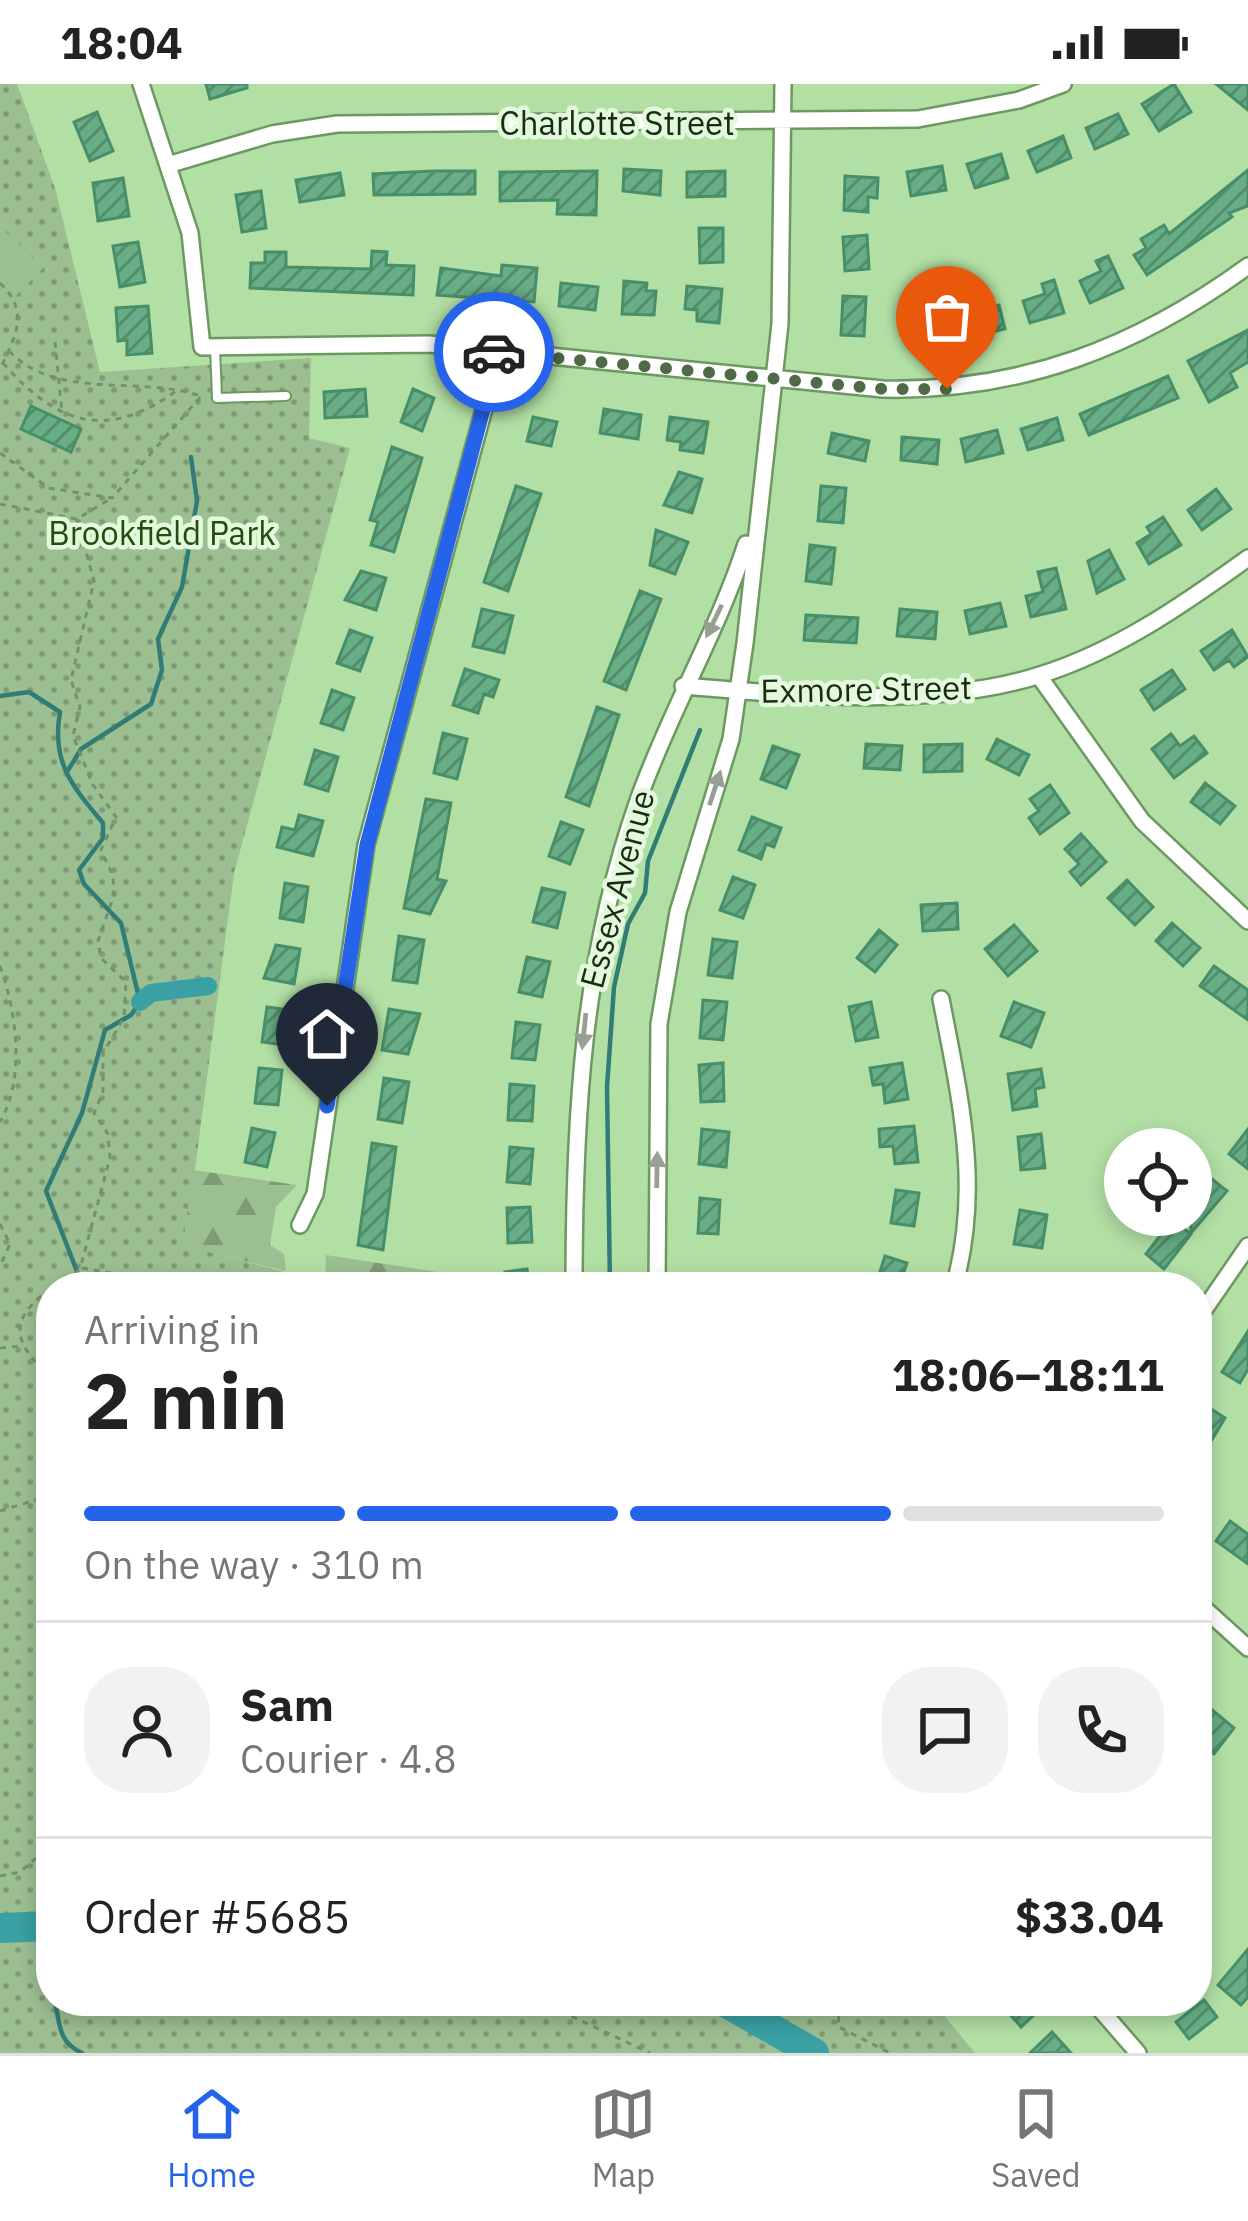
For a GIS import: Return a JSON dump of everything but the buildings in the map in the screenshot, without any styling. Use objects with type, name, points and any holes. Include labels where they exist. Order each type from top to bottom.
[{"type":"street","points":[[141,84],[171,164],[209,347],[367,340],[917,390],[1022,377],[1093,356],[1150,330],[1248,266]]},
{"type":"street","name":"Essex Avenue","points":[[657,1272],[657,1063],[664,974],[691,863],[730,739],[738,690],[756,512],[776,380],[784,245],[783,84]]},
{"type":"street","name":"Charlotte Street","points":[[171,164],[272,134],[337,124],[919,119],[1002,104],[1063,84]]},
{"type":"street","points":[[300,1225],[315,1194],[367,845],[490,383],[494,350]]},
{"type":"street","name":"Essex Avenue","points":[[574,1272],[578,1078],[590,983],[613,879],[682,686],[728,593],[756,512]]},
{"type":"street","name":"Exmore Street","points":[[682,686],[934,692],[1040,676],[1154,622],[1248,558]]},
{"type":"street","points":[[1040,676],[1142,821],[1248,922]]},
{"type":"street","points":[[941,999],[970,1169],[968,1228],[958,1272]]},
{"type":"street","points":[[1212,1298],[1248,1246]]},
{"type":"street","points":[[1212,1616],[1248,1648]]},
{"type":"street","points":[[1107,2016],[1138,2053]]},
{"type":"lane","points":[[209,347],[217,398],[286,396]]},
{"type":"path","points":[[0,283],[20,309],[2,366],[35,399],[78,419],[116,421],[136,416],[179,389]]},
{"type":"path","points":[[55,342],[62,412]]},
{"type":"path","points":[[9,351],[21,363],[58,376],[110,386],[179,389],[201,397]]},
{"type":"path","points":[[0,504],[77,519],[112,498],[216,378]]},
{"type":"path","points":[[0,455],[50,488],[112,498]]},
{"type":"path","points":[[74,1272],[80,1268],[110,1158],[108,1134],[94,1113],[103,1092],[104,1053],[124,1018],[126,982],[101,958],[98,941],[114,895],[113,876],[101,850],[116,817],[93,785],[73,736],[80,706],[71,680],[94,581],[77,519]]},
{"type":"path","points":[[0,966],[16,1031],[11,1103],[0,1122]]},
{"type":"path","points":[[0,1224],[10,1244],[0,1266]]},
{"type":"path","points":[[80,1268],[105,1272]]},
{"type":"path","points":[[36,1303],[24,1315],[22,1346],[36,1366]]},
{"type":"path","points":[[0,1348],[22,1346]]},
{"type":"path","points":[[0,1511],[36,1500]]},
{"type":"path","points":[[0,1876],[20,1872],[36,1858]]},
{"type":"path","points":[[571,2016],[650,2053]]},
{"type":"path","points":[[838,2016],[839,2027],[890,2053]]},
{"type":"green space","name":"Brookfield Park","points":[[0,84],[17,84],[55,188],[100,372],[311,358],[309,438],[350,448],[234,873],[185,1245],[284,1272],[36,1272],[36,2016],[944,2016],[975,2053],[0,2053]]},
{"type":"green space","points":[[0,226],[43,268],[15,297],[0,283]]},
{"type":"green space","points":[[193,1170],[297,1185],[276,1207],[270,1245],[284,1254],[286,1271],[183,1246]]},
{"type":"green space","points":[[326,1255],[437,1272],[325,1272]]},
{"type":"waterway","points":[[67,772],[81,749],[151,704],[162,670],[158,639],[182,587],[197,501],[191,457]]},
{"type":"waterway","points":[[0,696],[29,692],[60,712],[59,746],[67,773],[103,823],[103,838],[79,870],[84,884],[121,923],[140,1002],[131,1015],[105,1030],[82,1113],[46,1191],[77,1272]]},
{"type":"waterway","points":[[610,1272],[607,1087],[614,987],[628,924],[645,893],[648,861],[700,730]]},
{"type":"waterway","points":[[140,1002],[151,993],[208,986]]},
{"type":"waterway","points":[[0,1928],[36,1927]]},
{"type":"waterway","points":[[58,2016],[64,2038],[82,2053]]},
{"type":"waterway","points":[[749,2016],[814,2053]]},
{"type":"way so far","points":[[494,352],[883,389],[947,389]]},
{"type":"route","points":[[327,1106],[367,845],[490,383],[494,352]]}]
